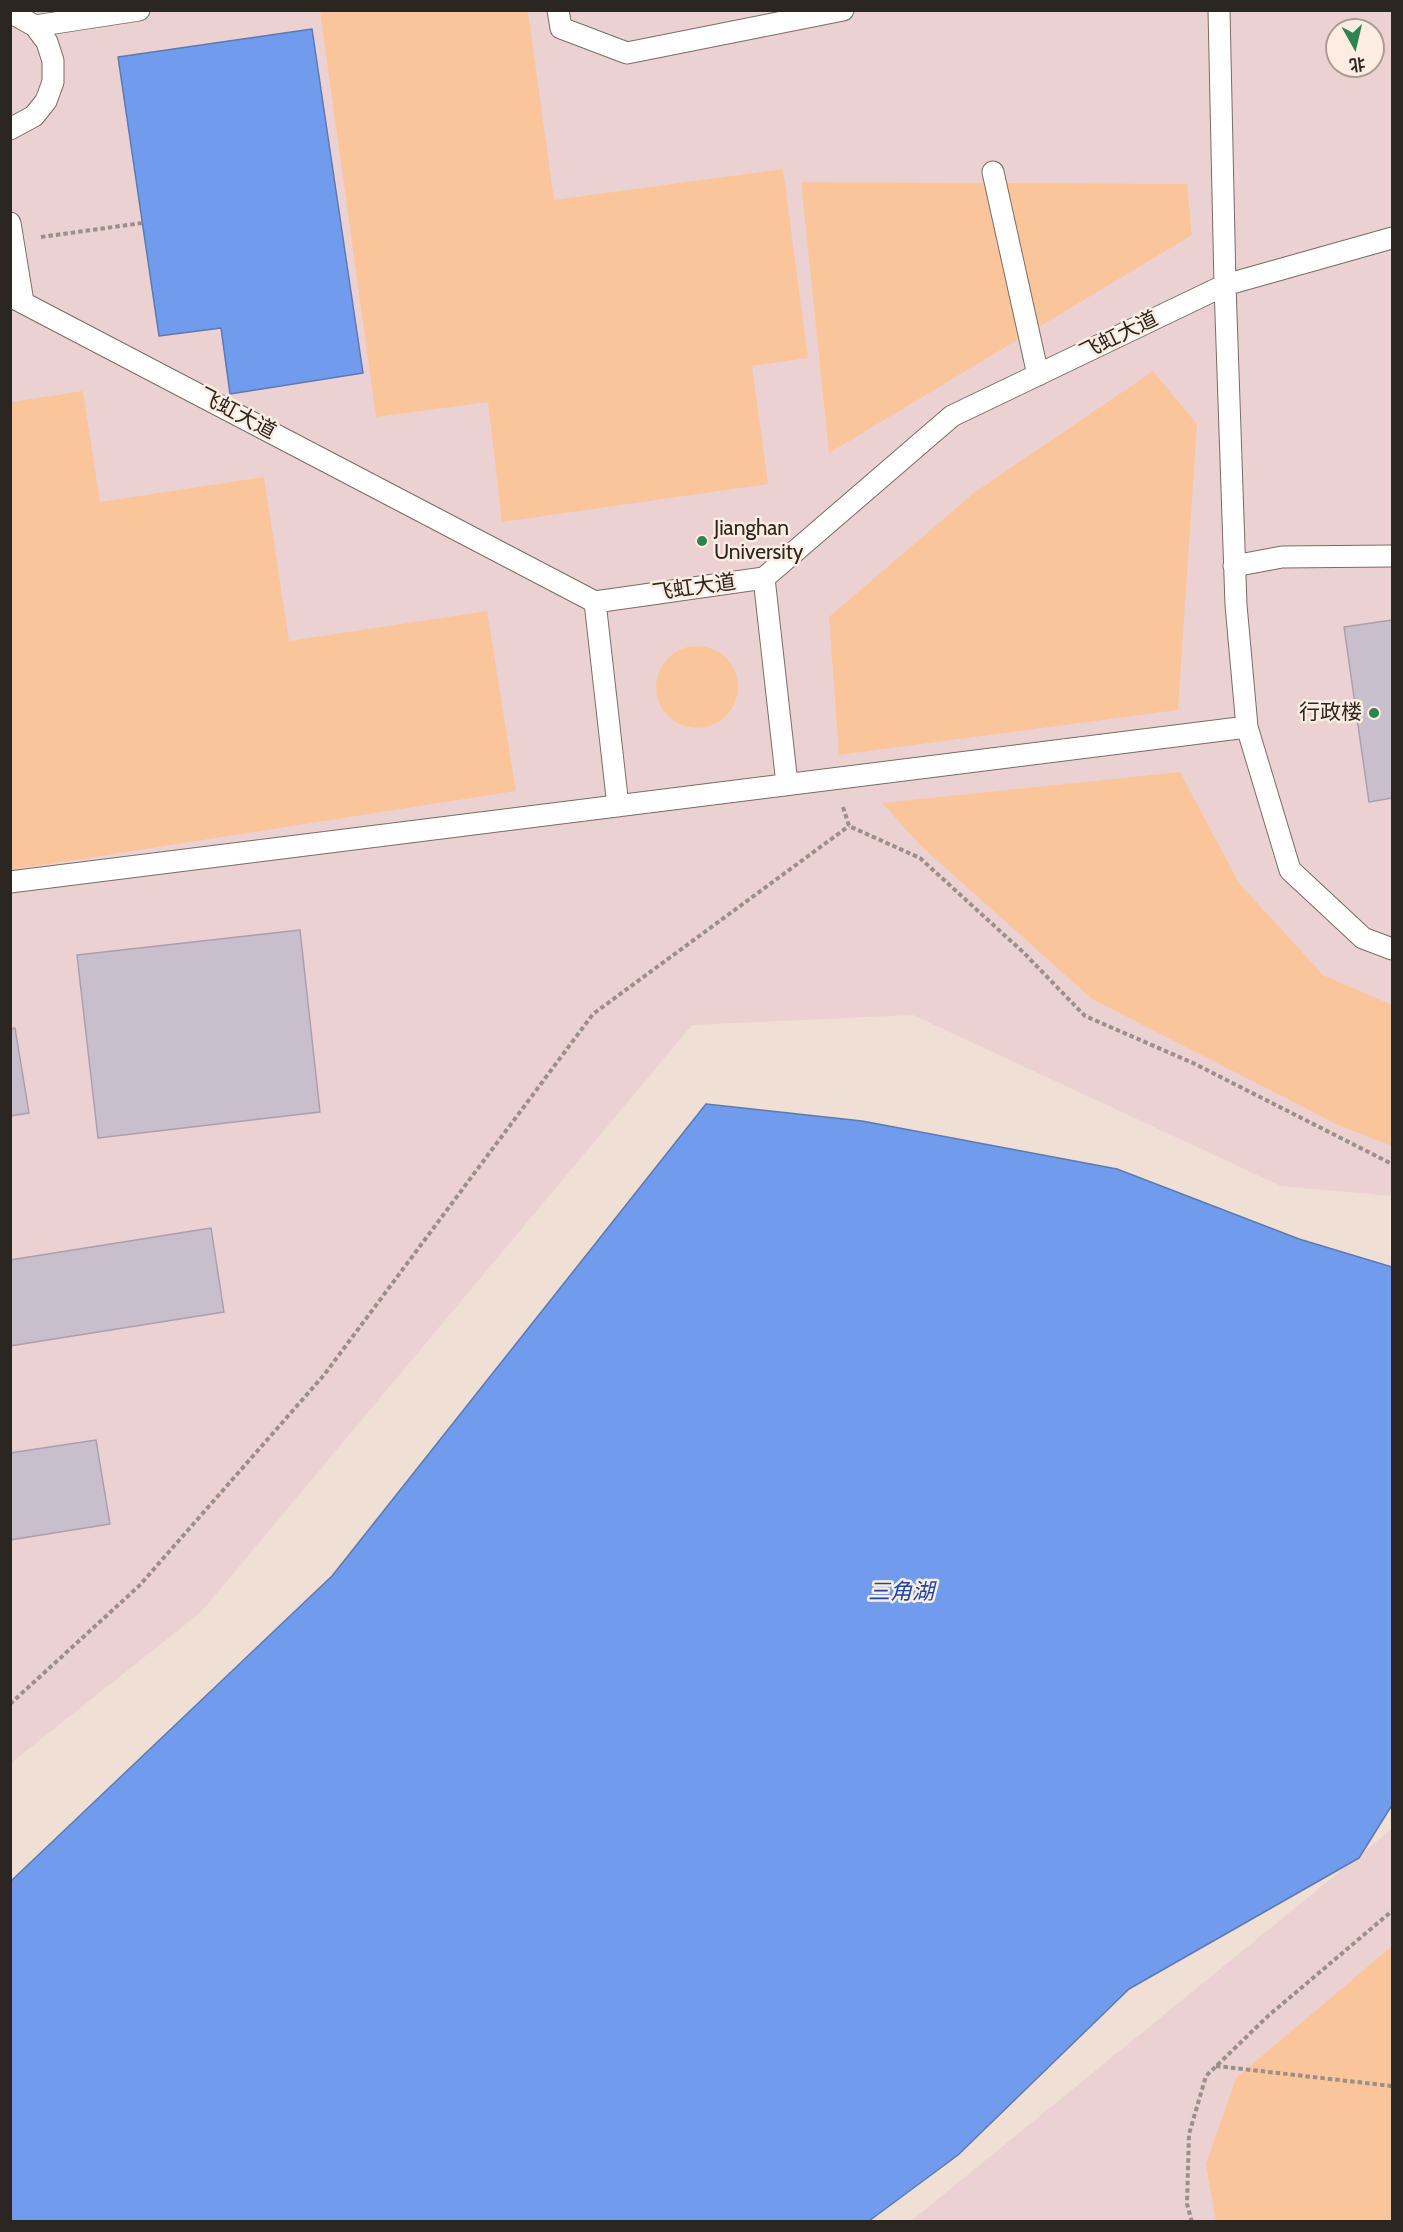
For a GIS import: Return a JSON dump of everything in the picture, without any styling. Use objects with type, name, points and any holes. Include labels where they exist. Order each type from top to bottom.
[{"type":"lane","points":[[35,26],[139,10]]},
{"type":"lane","points":[[558,10],[561,28],[627,53],[843,10]]},
{"type":"lane","points":[[1219,10],[1234,566],[1246,727],[1290,870],[1363,938],[1392,948]]},
{"type":"lane","points":[[10,12],[35,26],[47,42],[53,61],[53,81],[46,100],[34,116],[10,129]]},
{"type":"lane","points":[[993,172],[1038,375]]},
{"type":"lane","points":[[12,232],[17,299]]},
{"type":"lane","name":"飞虹大道","points":[[17,299],[595,602],[764,578],[952,416],[1225,285],[1392,238]]},
{"type":"lane","points":[[1234,566],[1282,557],[1392,556]]},
{"type":"lane","points":[[764,578],[787,784]]},
{"type":"lane","points":[[595,602],[618,806]]},
{"type":"lane","points":[[10,882],[1246,727]]},
{"type":"path","points":[[12,232],[142,223]]},
{"type":"path","points":[[834,778],[849,826],[920,858],[1024,953],[1085,1016],[1193,1063],[1392,1164]]},
{"type":"path","points":[[10,1704],[139,1586],[324,1375],[593,1014],[849,826]]},
{"type":"path","points":[[1192,2222],[1187,2204],[1189,2134],[1206,2076],[1268,2016],[1392,1911]]},
{"type":"path","points":[[1216,2066],[1392,2085]]},
{"type":"shaded area","name":"Jianghan University","points":[[11,11],[1392,11],[1392,1196],[1281,1186],[913,1015],[692,1025],[201,1612],[11,1763]]},
{"type":"shaded area","points":[[320,11],[528,11],[554,200],[783,169],[808,358],[752,366],[768,484],[502,522],[488,402],[376,417]]},
{"type":"shaded area","points":[[801,182],[1187,184],[1192,235],[829,453]]},
{"type":"shaded area","points":[[1153,371],[1197,424],[1178,710],[839,755],[829,617],[974,493]]},
{"type":"shaded area","points":[[83,391],[100,502],[264,477],[289,641],[487,611],[516,791],[11,870],[11,402]]},
{"type":"shaded area","points":[[689,646],[705,646],[720,653],[731,664],[738,679],[735,703],[726,716],[705,728],[689,728],[674,721],[663,710],[656,695],[656,679],[663,664],[674,653]]},
{"type":"shaded area","points":[[1180,772],[1239,883],[1323,975],[1392,1005],[1392,1146],[1340,1126],[1092,999],[921,846],[882,803]]},
{"type":"shaded area","points":[[1392,1829],[1392,2221],[911,2221]]},
{"type":"shaded area","points":[[1392,1946],[1392,2221],[1216,2221],[1206,2164],[1236,2078]]},
{"type":"water","points":[[312,29],[363,373],[230,394],[221,328],[159,336],[118,57]]},
{"type":"water","name":"三角湖","points":[[706,1104],[862,1121],[1117,1169],[1299,1239],[1392,1267],[1392,1805],[1359,1858],[1129,1989],[958,2155],[869,2221],[11,2221],[11,1881],[332,1576]]},
{"type":"building","name":"行政楼","points":[[1392,620],[1392,798],[1369,802],[1344,627]]},
{"type":"building","points":[[300,930],[320,1112],[98,1138],[77,955]]},
{"type":"building","points":[[15,1028],[29,1113],[10,1116],[10,1029]]},
{"type":"building","points":[[211,1228],[224,1312],[10,1346],[10,1260]]},
{"type":"building","points":[[96,1440],[110,1524],[10,1540],[10,1453]]},
{"type":"place","name":"Jianghan University","points":[[702,541]]},
{"type":"place","name":"行政楼","points":[[1374,713]]}]
